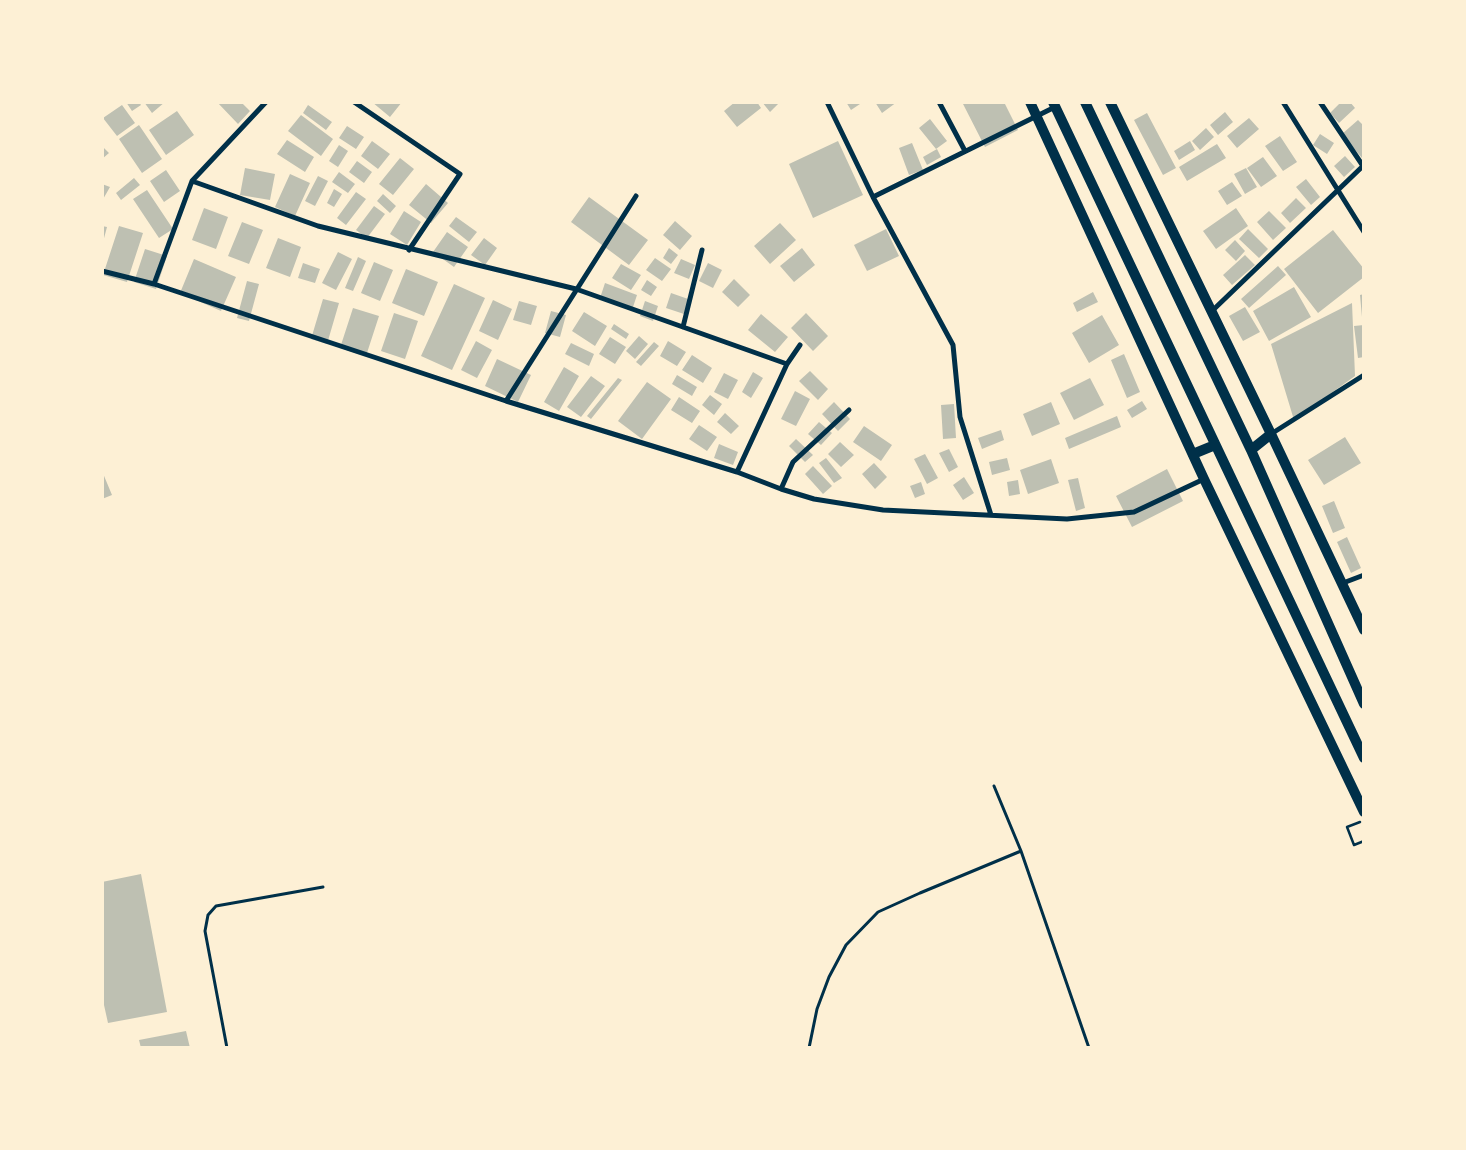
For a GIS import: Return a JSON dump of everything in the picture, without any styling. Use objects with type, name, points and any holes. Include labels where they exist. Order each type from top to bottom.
[{"type":"main road","points":[[1030,102],[1204,479],[1364,812]]},
{"type":"main road","points":[[1110,102],[1364,630]]},
{"type":"main road","points":[[1089,104],[1251,450],[1364,704]]},
{"type":"main road","points":[[1054,105],[1364,758]]},
{"type":"main road","points":[[1251,450],[1271,434]]},
{"type":"main road","points":[[1193,454],[1215,444]]},
{"type":"street","points":[[154,284],[192,181],[266,102]]},
{"type":"street","points":[[354,102],[460,174],[409,250]]},
{"type":"street","points":[[827,102],[873,197],[953,345],[960,418],[991,515]]},
{"type":"street","points":[[939,102],[965,151]]},
{"type":"street","points":[[1283,102],[1364,232]]},
{"type":"street","points":[[1212,311],[1363,165],[1320,102]]},
{"type":"street","points":[[873,197],[1037,117],[1054,105]]},
{"type":"street","points":[[192,181],[318,226],[409,250],[576,289],[787,364]]},
{"type":"street","points":[[506,401],[636,196]]},
{"type":"street","points":[[683,327],[702,250]]},
{"type":"street","points":[[102,271],[154,284],[506,401],[737,472],[814,499],[883,510],[1067,519],[1134,512],[1204,479]]},
{"type":"street","points":[[737,472],[787,364],[800,345]]},
{"type":"street","points":[[1271,434],[1364,375]]},
{"type":"street","points":[[781,489],[793,462],[849,410]]},
{"type":"street","points":[[1343,583],[1364,575]]},
{"type":"lane","points":[[994,786],[1021,851],[1089,1048]]},
{"type":"lane","points":[[809,1048],[817,1009],[829,977],[846,945],[878,912],[1021,851]]},
{"type":"lane","points":[[227,1048],[205,931],[208,915],[216,906],[323,887]]},
{"type":"path","points":[[1364,820],[1347,827],[1354,845],[1364,840]]},
{"type":"building","points":[[126,102],[139,102],[141,105],[132,111]]},
{"type":"building","points":[[144,102],[165,102],[152,113]]},
{"type":"building","points":[[217,102],[241,102],[250,111],[238,124]]},
{"type":"building","points":[[372,102],[402,102],[390,117]]},
{"type":"building","points":[[735,102],[757,102],[761,108],[737,127],[724,111]]},
{"type":"building","points":[[762,102],[780,102],[770,112]]},
{"type":"building","points":[[846,102],[863,102],[851,110]]},
{"type":"building","points":[[875,102],[897,102],[882,113]]},
{"type":"building","points":[[962,102],[1004,102],[1018,130],[985,147]]},
{"type":"building","points":[[1341,102],[1350,102],[1355,108],[1339,123],[1330,113]]},
{"type":"building","points":[[122,105],[135,123],[117,136],[103,118]]},
{"type":"building","points":[[308,105],[332,122],[326,130],[303,113]]},
{"type":"building","points":[[177,111],[194,135],[166,155],[149,130]]},
{"type":"building","points":[[1225,112],[1233,122],[1218,135],[1210,125]]},
{"type":"building","points":[[1147,113],[1176,168],[1163,175],[1134,120]]},
{"type":"building","points":[[301,115],[333,139],[321,156],[288,131]]},
{"type":"building","points":[[1249,118],[1259,129],[1237,148],[1227,136]]},
{"type":"building","points":[[930,119],[947,141],[936,149],[919,128]]},
{"type":"building","points":[[1358,120],[1364,126],[1364,157],[1362,158],[1342,134]]},
{"type":"building","points":[[139,125],[162,159],[142,173],[119,139]]},
{"type":"building","points":[[347,126],[364,137],[356,149],[339,138]]},
{"type":"building","points":[[1206,128],[1214,137],[1200,150],[1192,141]]},
{"type":"building","points":[[1320,134],[1334,143],[1327,154],[1313,145]]},
{"type":"building","points":[[1280,136],[1297,162],[1283,171],[1265,146]]},
{"type":"building","points":[[287,140],[314,157],[305,172],[277,154]]},
{"type":"building","points":[[372,141],[390,154],[378,169],[361,156]]},
{"type":"building","points":[[838,141],[863,195],[813,218],[789,164]]},
{"type":"building","points":[[1190,141],[1195,150],[1179,160],[1174,151]]},
{"type":"building","points":[[912,143],[923,170],[909,175],[899,148]]},
{"type":"building","points":[[1217,144],[1226,158],[1187,181],[1179,167]]},
{"type":"building","points":[[339,145],[348,151],[338,167],[329,161]]},
{"type":"building","points":[[102,146],[109,153],[102,159]]},
{"type":"building","points":[[937,149],[941,157],[927,165],[923,157]]},
{"type":"building","points":[[1345,156],[1355,167],[1344,177],[1334,166]]},
{"type":"building","points":[[1263,157],[1277,176],[1261,187],[1247,168]]},
{"type":"building","points":[[400,158],[414,169],[393,195],[379,184]]},
{"type":"building","points":[[357,161],[372,172],[364,183],[349,172]]},
{"type":"building","points":[[245,168],[275,174],[270,200],[240,195]]},
{"type":"building","points":[[1246,168],[1257,187],[1245,194],[1234,174]]},
{"type":"building","points":[[166,170],[180,191],[164,202],[150,181]]},
{"type":"building","points":[[339,172],[355,184],[348,193],[332,182]]},
{"type":"building","points":[[290,174],[310,183],[295,216],[275,207]]},
{"type":"building","points":[[318,176],[328,181],[315,206],[305,201]]},
{"type":"building","points":[[134,178],[140,185],[121,200],[116,193]]},
{"type":"building","points":[[1306,179],[1320,197],[1311,205],[1296,187]]},
{"type":"building","points":[[1232,182],[1242,196],[1227,205],[1218,191]]},
{"type":"building","points":[[102,184],[110,187],[102,201]]},
{"type":"building","points":[[426,184],[448,203],[431,223],[409,205]]},
{"type":"building","points":[[334,189],[342,194],[334,207],[327,203]]},
{"type":"building","points":[[147,190],[173,229],[159,238],[133,199]]},
{"type":"building","points":[[356,192],[366,199],[346,225],[337,218]]},
{"type":"building","points":[[383,194],[396,206],[390,213],[377,201]]},
{"type":"building","points":[[589,197],[648,240],[629,265],[571,222]]},
{"type":"building","points":[[1296,198],[1306,208],[1290,223],[1281,213]]},
{"type":"building","points":[[374,206],[385,214],[367,238],[356,230]]},
{"type":"building","points":[[204,208],[228,217],[216,249],[192,240]]},
{"type":"building","points":[[1236,208],[1248,226],[1216,249],[1203,231]]},
{"type":"building","points":[[404,211],[421,222],[407,245],[390,234]]},
{"type":"building","points":[[1269,211],[1286,228],[1273,240],[1257,222]]},
{"type":"building","points":[[456,217],[477,232],[469,242],[449,226]]},
{"type":"building","points":[[675,221],[692,236],[680,250],[663,235]]},
{"type":"building","points":[[242,222],[263,230],[249,264],[228,256]]},
{"type":"building","points":[[780,223],[796,240],[770,264],[754,246]]},
{"type":"building","points":[[102,226],[107,227],[103,242],[102,242]]},
{"type":"building","points":[[119,226],[143,233],[127,282],[103,275]]},
{"type":"building","points":[[886,229],[899,256],[867,271],[854,245]]},
{"type":"building","points":[[1248,229],[1268,249],[1259,258],[1239,239]]},
{"type":"building","points":[[1333,230],[1364,269],[1364,277],[1318,313],[1284,269]]},
{"type":"building","points":[[447,232],[468,247],[454,267],[433,252]]},
{"type":"building","points":[[278,238],[301,247],[290,277],[266,268]]},
{"type":"building","points":[[484,238],[497,248],[485,265],[471,255]]},
{"type":"building","points":[[1235,240],[1245,251],[1236,261],[1225,250]]},
{"type":"building","points":[[669,248],[678,255],[671,264],[663,258]]},
{"type":"building","points":[[802,248],[815,265],[794,282],[780,266]]},
{"type":"building","points":[[145,249],[167,256],[156,289],[134,282]]},
{"type":"building","points":[[338,252],[352,259],[336,290],[322,283]]},
{"type":"building","points":[[1245,255],[1255,265],[1232,285],[1223,275]]},
{"type":"building","points":[[358,257],[366,261],[353,291],[345,288]]},
{"type":"building","points":[[655,258],[671,269],[662,281],[646,270]]},
{"type":"building","points":[[194,259],[236,277],[221,311],[180,293]]},
{"type":"building","points":[[681,259],[695,265],[689,279],[674,273]]},
{"type":"building","points":[[374,262],[393,270],[380,301],[361,293]]},
{"type":"building","points":[[303,263],[320,269],[315,283],[298,278]]},
{"type":"building","points":[[708,263],[722,270],[713,288],[699,281]]},
{"type":"building","points":[[621,264],[641,275],[631,290],[612,278]]},
{"type":"building","points":[[1278,266],[1286,275],[1249,308],[1241,299]]},
{"type":"building","points":[[406,269],[438,282],[424,316],[392,303]]},
{"type":"building","points":[[734,279],[750,295],[738,307],[722,292]]},
{"type":"building","points":[[647,280],[657,287],[651,296],[641,290]]},
{"type":"building","points":[[247,281],[259,284],[249,321],[237,318]]},
{"type":"building","points":[[605,283],[637,295],[632,310],[600,298]]},
{"type":"building","points":[[454,284],[485,298],[452,370],[421,356]]},
{"type":"building","points":[[1294,287],[1311,317],[1269,341],[1253,311]]},
{"type":"building","points":[[1093,292],[1098,302],[1077,312],[1073,303]]},
{"type":"building","points":[[671,293],[691,300],[687,315],[666,308]]},
{"type":"building","points":[[1364,294],[1364,317],[1362,317],[1360,295]]},
{"type":"building","points":[[323,299],[339,303],[327,344],[311,339]]},
{"type":"building","points":[[493,300],[512,309],[498,340],[479,331]]},
{"type":"building","points":[[519,301],[537,306],[531,325],[513,320]]},
{"type":"building","points":[[645,301],[658,306],[653,321],[640,316]]},
{"type":"building","points":[[1352,303],[1355,376],[1294,420],[1271,344]]},
{"type":"building","points":[[1245,307],[1260,332],[1243,341],[1229,316]]},
{"type":"building","points":[[353,308],[379,316],[366,356],[340,348]]},
{"type":"building","points":[[551,311],[566,315],[560,337],[545,333]]},
{"type":"building","points":[[584,312],[607,326],[595,346],[572,331]]},
{"type":"building","points":[[394,313],[418,321],[405,359],[381,351]]},
{"type":"building","points":[[806,313],[828,336],[813,351],[791,328]]},
{"type":"building","points":[[761,314],[788,337],[775,352],[748,330]]},
{"type":"building","points":[[1102,315],[1119,345],[1089,363],[1072,333]]},
{"type":"building","points":[[614,324],[629,334],[626,339],[611,329]]},
{"type":"building","points":[[1364,325],[1364,357],[1358,358],[1354,326]]},
{"type":"building","points":[[639,336],[648,344],[635,359],[626,351]]},
{"type":"building","points":[[610,337],[626,347],[615,364],[599,354]]},
{"type":"building","points":[[476,341],[492,350],[477,378],[461,370]]},
{"type":"building","points":[[668,341],[686,352],[677,366],[660,356]]},
{"type":"building","points":[[654,342],[659,346],[641,366],[636,362]]},
{"type":"building","points":[[571,343],[594,354],[589,366],[565,354]]},
{"type":"building","points":[[1124,354],[1140,392],[1127,398],[1111,360]]},
{"type":"building","points":[[692,355],[712,368],[703,383],[682,370]]},
{"type":"building","points":[[497,359],[531,375],[518,402],[485,386]]},
{"type":"building","points":[[564,367],[579,376],[559,411],[544,402]]},
{"type":"building","points":[[810,371],[828,389],[818,400],[799,381]]},
{"type":"building","points":[[753,372],[763,378],[751,398],[742,392]]},
{"type":"building","points":[[724,373],[738,380],[728,399],[714,392]]},
{"type":"building","points":[[677,375],[697,387],[692,396],[672,384]]},
{"type":"building","points":[[591,376],[605,386],[581,417],[567,407]]},
{"type":"building","points":[[618,378],[622,380],[591,419],[587,416]]},
{"type":"building","points":[[1090,378],[1104,405],[1074,420],[1060,393]]},
{"type":"building","points":[[647,382],[671,399],[642,439],[618,421]]},
{"type":"building","points":[[795,391],[810,399],[796,426],[781,419]]},
{"type":"building","points":[[710,395],[722,404],[714,415],[702,405]]},
{"type":"building","points":[[679,397],[700,411],[692,423],[671,410]]},
{"type":"building","points":[[1142,401],[1147,409],[1132,418],[1127,410]]},
{"type":"building","points":[[834,402],[850,419],[838,431],[822,414]]},
{"type":"building","points":[[1051,402],[1060,424],[1032,436],[1023,414]]},
{"type":"building","points":[[954,404],[956,438],[943,439],[941,405]]},
{"type":"building","points":[[725,413],[739,426],[731,434],[717,422]]},
{"type":"building","points":[[1117,416],[1121,427],[1069,449],[1065,438]]},
{"type":"building","points":[[819,422],[832,433],[821,445],[808,434]]},
{"type":"building","points":[[699,425],[717,437],[707,451],[689,439]]},
{"type":"building","points":[[864,426],[892,445],[881,461],[853,442]]},
{"type":"building","points":[[1001,430],[1004,440],[982,449],[978,438]]},
{"type":"building","points":[[1345,437],[1361,463],[1324,485],[1308,460]]},
{"type":"building","points":[[796,439],[813,455],[805,462],[789,446]]},
{"type":"building","points":[[840,442],[854,455],[841,467],[828,454]]},
{"type":"building","points":[[719,444],[738,452],[733,465],[714,458]]},
{"type":"building","points":[[949,449],[958,467],[949,472],[939,453]]},
{"type":"building","points":[[925,454],[938,478],[927,484],[914,459]]},
{"type":"building","points":[[826,458],[842,478],[834,483],[819,463]]},
{"type":"building","points":[[1007,458],[1010,470],[992,475],[989,462]]},
{"type":"building","points":[[1051,459],[1059,483],[1028,494],[1020,470]]},
{"type":"building","points":[[874,463],[887,477],[875,489],[862,474]]},
{"type":"building","points":[[813,466],[832,486],[823,494],[805,474]]},
{"type":"building","points":[[1167,469],[1183,501],[1132,527],[1116,496]]},
{"type":"building","points":[[102,471],[112,495],[102,499]]},
{"type":"building","points":[[964,477],[974,493],[963,500],[953,485]]},
{"type":"building","points":[[1078,478],[1085,508],[1076,511],[1068,480]]},
{"type":"building","points":[[1018,480],[1020,494],[1009,496],[1007,482]]},
{"type":"building","points":[[921,482],[925,494],[915,498],[910,486]]},
{"type":"building","points":[[1334,501],[1345,528],[1333,533],[1322,506]]},
{"type":"building","points":[[1347,537],[1361,568],[1351,573],[1337,542]]},
{"type":"building","points":[[141,874],[167,1012],[108,1023],[102,996],[102,882]]},
{"type":"building","points":[[186,1031],[190,1048],[141,1048],[139,1040]]}]
